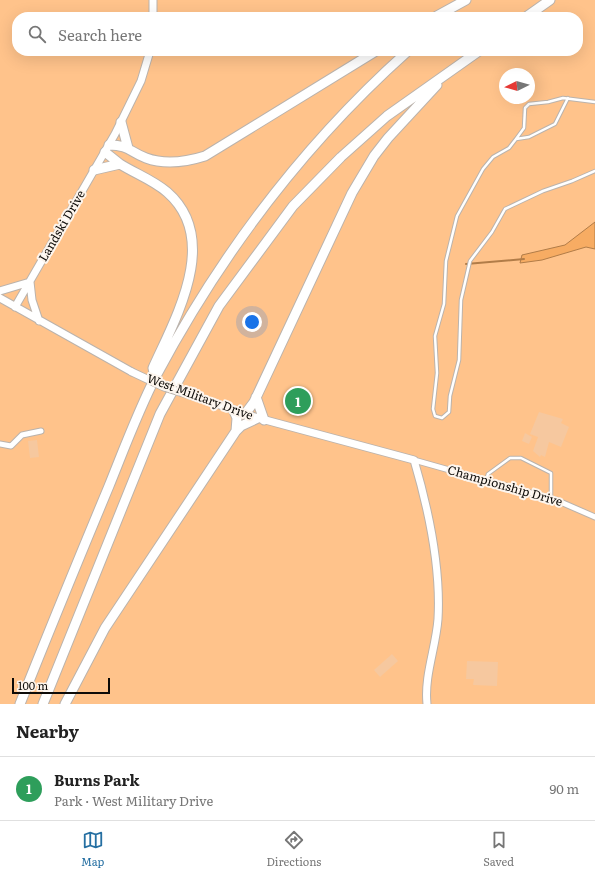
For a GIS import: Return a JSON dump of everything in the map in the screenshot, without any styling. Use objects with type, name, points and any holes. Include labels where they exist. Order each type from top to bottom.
[{"type":"highway","points":[[444,12],[466,0]]},
{"type":"highway","points":[[452,12],[466,0]]},
{"type":"highway","points":[[533,12],[550,0]]},
{"type":"highway","points":[[155,377],[153,368],[181,306],[191,269],[193,250],[192,233],[185,214],[166,192],[120,164],[107,148],[121,145],[148,158],[169,162],[185,161],[205,156],[368,56]]},
{"type":"highway","points":[[20,704],[155,377],[228,257],[293,169],[354,102],[403,56]]},
{"type":"highway","points":[[43,704],[160,414],[218,306],[293,206],[342,157],[387,116],[472,56]]},
{"type":"highway","points":[[245,414],[251,407],[256,397],[352,193],[365,171],[388,138],[448,73]]},
{"type":"highway","points":[[121,122],[128,148]]},
{"type":"highway","points":[[94,170],[120,164]]},
{"type":"highway","points":[[65,704],[105,628],[236,431],[241,426],[261,419],[256,397]]},
{"type":"highway","points":[[234,411],[237,418],[236,431]]},
{"type":"street","points":[[153,0],[153,12]]},
{"type":"street","name":"Landski Drive","points":[[15,307],[121,122],[141,81],[148,56]]},
{"type":"street","points":[[0,291],[30,282],[32,300],[39,321]]},
{"type":"street","name":"West Military Drive","points":[[0,298],[132,372],[164,386],[261,419],[414,460]]},
{"type":"street","points":[[0,444],[11,446],[22,435],[41,431]]},
{"type":"street","points":[[414,460],[429,519],[438,604],[436,634],[427,686],[427,704]]},
{"type":"street","name":"Championship Drive","points":[[414,460],[552,499],[595,517]]},
{"type":"lane","points":[[516,139],[529,137],[555,124],[568,98]]},
{"type":"lane","points":[[595,102],[568,98],[526,105],[524,112],[524,128],[509,148],[493,157],[483,169],[456,222],[446,261],[444,304],[436,327],[434,345],[436,373],[433,413],[438,418],[444,417],[449,412],[450,396],[459,360],[461,300],[467,268],[470,261],[492,232],[505,209],[543,190],[572,182],[595,171]]},
{"type":"lane","points":[[486,480],[488,474],[510,458],[521,458],[551,473],[552,499]]},
{"type":"shaded area","points":[[0,0],[595,0],[595,704],[0,704]]},
{"type":"shaded area","points":[[595,222],[595,249],[586,247],[542,260],[520,263],[522,255],[565,245]]},
{"type":"building","points":[[539,412],[563,419],[561,423],[569,427],[561,447],[549,442],[545,457],[541,455],[540,457],[533,451],[538,437],[530,434]]},
{"type":"building","points":[[525,433],[532,437],[529,444],[522,441]]},
{"type":"building","points":[[37,440],[39,457],[30,458],[28,441]]},
{"type":"building","points":[[392,654],[398,661],[380,677],[374,670]]},
{"type":"building","points":[[467,661],[498,662],[497,686],[473,685],[474,679],[466,679]]},
{"type":"waterway","points":[[466,264],[524,259]]},
{"type":"place","name":"Burns Park","points":[[298,401]]}]
